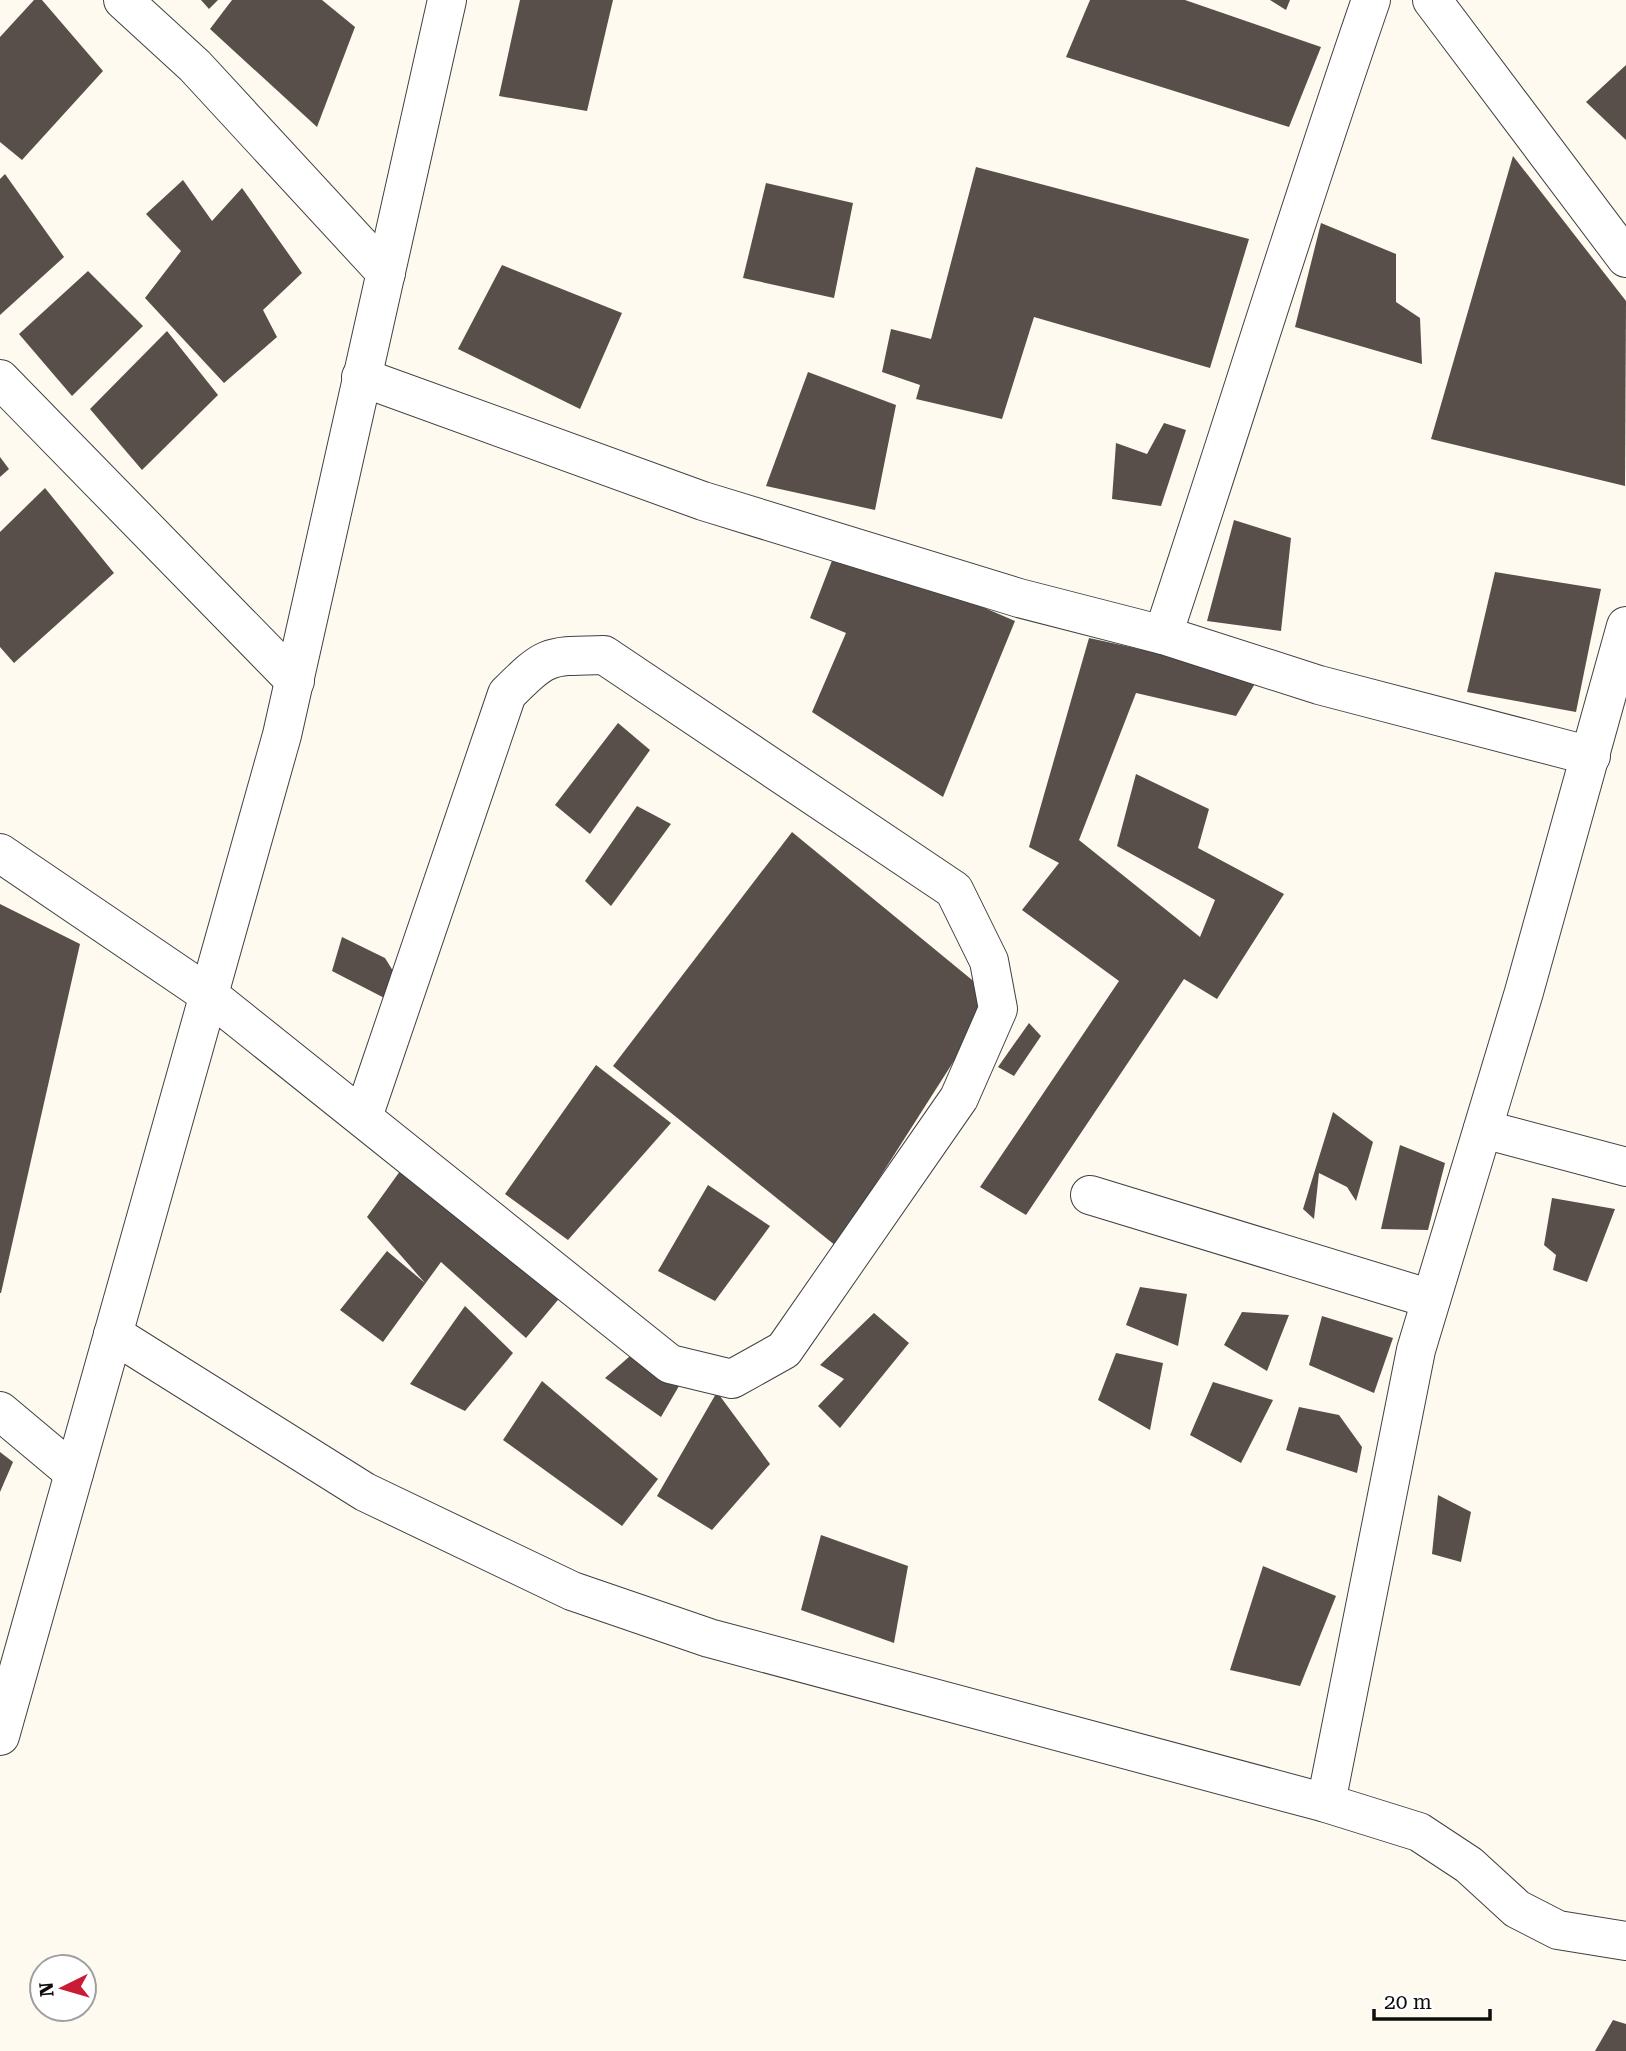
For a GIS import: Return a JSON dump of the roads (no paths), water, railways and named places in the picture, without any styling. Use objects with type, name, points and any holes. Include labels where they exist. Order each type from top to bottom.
[{"type":"street","points":[[123,0],[195,66],[386,273]]},
{"type":"street","points":[[0,1736],[282,735],[360,377],[447,0]]},
{"type":"street","points":[[1163,635],[1250,375],[1322,141],[1371,0]]},
{"type":"street","points":[[1432,0],[1626,258]]},
{"type":"street","points":[[360,377],[703,501],[1019,598],[1163,635],[1319,685],[1591,756]]},
{"type":"street","points":[[0,379],[295,681]]},
{"type":"street","points":[[1326,1803],[1416,1350],[1483,1129],[1626,626]]},
{"type":"street","points":[[0,853],[209,995],[670,1364],[732,1379],[784,1350],[959,1098],[998,1009],[989,961],[954,890],[604,655],[560,656],[538,663],[508,694],[363,1117]]},
{"type":"street","points":[[1483,1129],[1626,1167]]},
{"type":"street","points":[[1090,1195],[1431,1299]]},
{"type":"street","points":[[113,1334],[365,1492],[572,1591],[709,1638],[1326,1803],[1419,1832],[1469,1865],[1517,1909],[1558,1930],[1626,1941]]},
{"type":"street","points":[[0,1411],[74,1473]]}]
